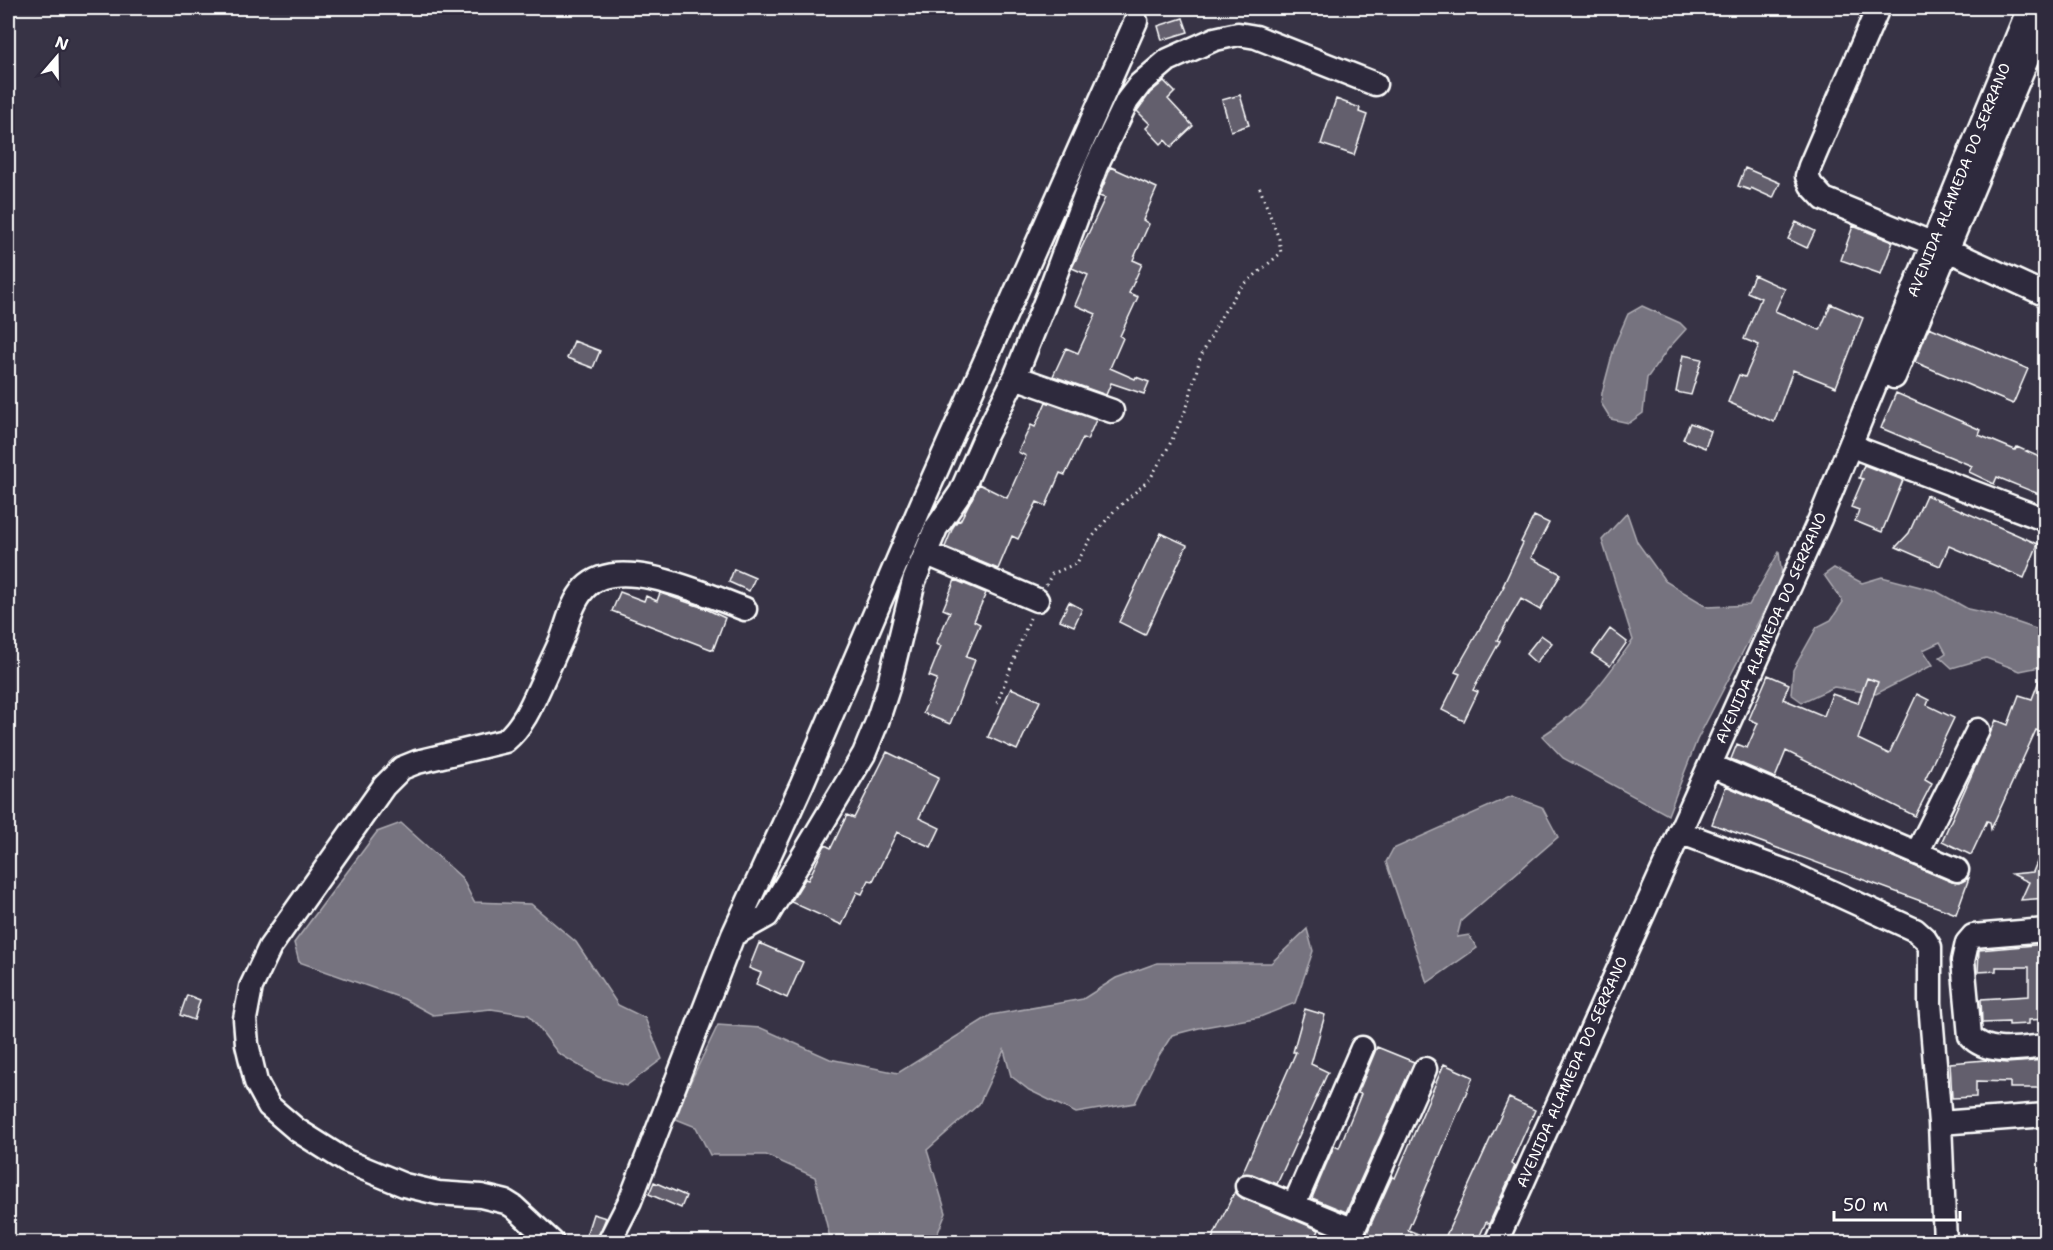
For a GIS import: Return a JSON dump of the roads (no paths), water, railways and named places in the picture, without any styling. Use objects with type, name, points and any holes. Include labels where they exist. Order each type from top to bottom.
[{"type":"street","points":[[1878,8],[1807,176],[1810,185],[1824,199],[1940,247],[2046,295]]},
{"type":"street","name":"AVENIDA ALAMEDA DO SERRANO","points":[[1940,247],[2029,8]]},
{"type":"street","name":"AVENIDA ALAMEDA DO SERRANO","points":[[1496,1242],[1716,768],[1820,519],[1856,447],[1940,247],[2046,14]]},
{"type":"street","points":[[609,1242],[630,1201],[733,935],[802,784],[922,503],[1136,21]]},
{"type":"street","points":[[733,935],[767,916],[864,754],[878,722],[888,688],[914,581],[936,528],[961,492],[1015,377],[1096,166],[1127,101],[1140,84],[1168,60],[1215,39],[1238,34],[1256,37],[1375,84]]},
{"type":"street","points":[[1015,377],[1112,411]]},
{"type":"street","points":[[1856,447],[2046,520]]},
{"type":"street","points":[[926,553],[1037,600]]},
{"type":"street","points":[[552,1242],[506,1202],[481,1196],[438,1193],[404,1185],[346,1161],[297,1130],[268,1106],[256,1082],[247,1044],[245,1019],[251,987],[270,947],[384,786],[402,768],[417,762],[505,741],[513,735],[529,711],[574,605],[585,588],[596,580],[614,575],[642,574],[684,586],[745,609]]},
{"type":"street","points":[[1917,853],[1978,729]]},
{"type":"street","points":[[1716,768],[1957,870]]},
{"type":"street","points":[[1686,834],[1788,872],[1914,930],[1925,939],[1929,947],[1930,1003],[1940,1123],[1945,1242]]},
{"type":"street","name":"AVENIDA ALAMEDA DO SERRANO","points":[[1512,1242],[1686,834]]},
{"type":"street","points":[[2046,930],[1974,936],[1967,943],[1964,952],[1965,1002],[1970,1036],[1976,1043],[1991,1048],[2046,1046]]},
{"type":"street","points":[[1930,1003],[1965,1002]]},
{"type":"street","points":[[1294,1205],[1362,1048]]},
{"type":"street","points":[[1247,1186],[1294,1205],[1351,1236],[1425,1069]]},
{"type":"street","points":[[1940,1123],[2046,1115]]}]
